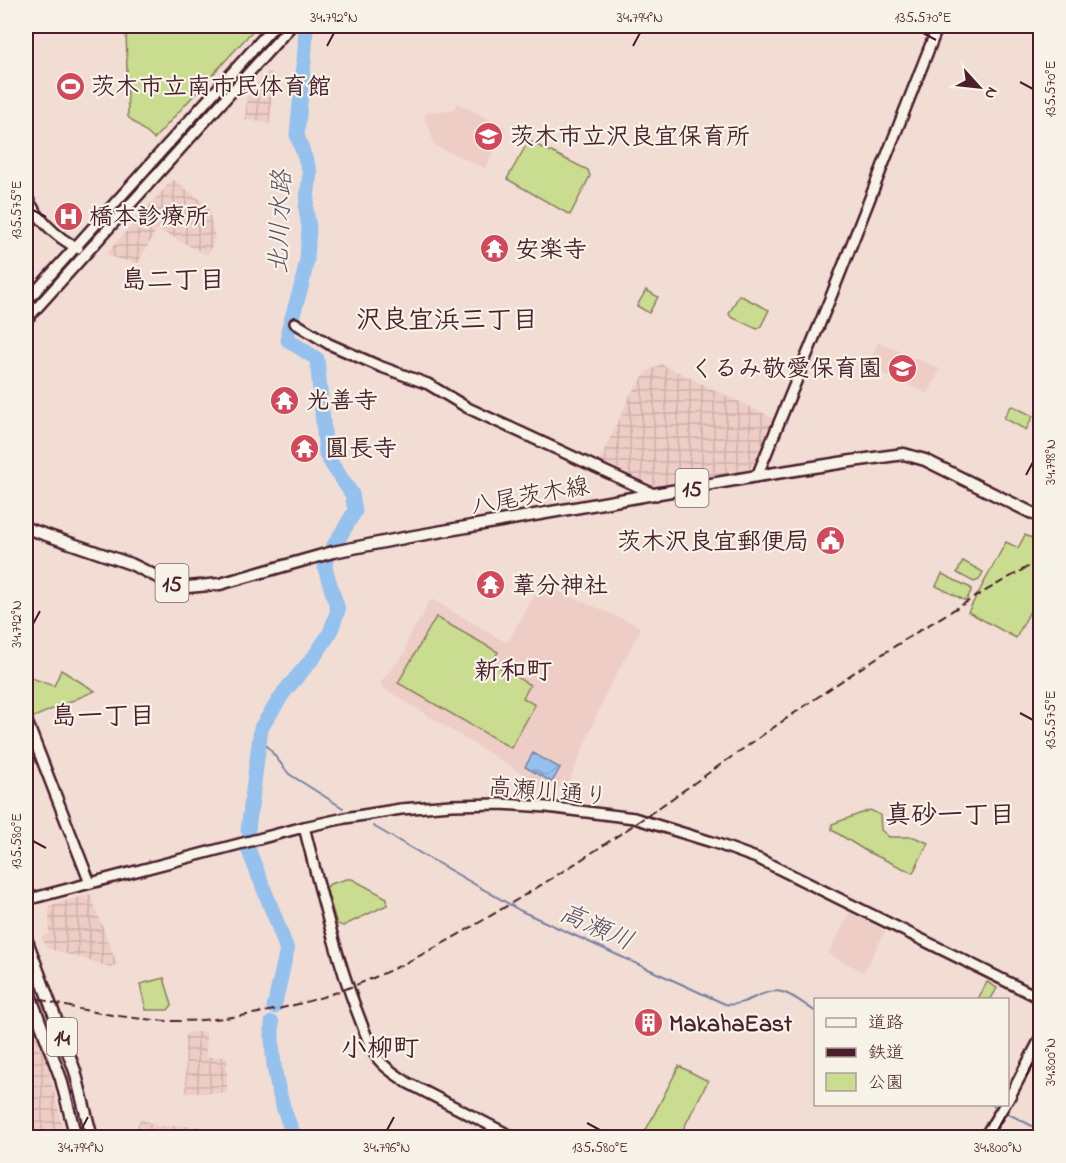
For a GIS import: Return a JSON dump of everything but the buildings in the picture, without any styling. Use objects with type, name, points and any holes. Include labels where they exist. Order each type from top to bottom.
[{"type":"main road","name":"八尾茨木線","points":[[26,528],[131,564],[174,585],[188,587],[220,585],[328,553],[447,530],[757,476],[904,454],[925,460],[1041,517]]},
{"type":"main road","name":"14","points":[[26,938],[75,1071],[92,1137]]},
{"type":"main road","name":"14","points":[[26,984],[61,1079],[76,1137]]},
{"type":"street","points":[[26,302],[274,26]]},
{"type":"street","points":[[26,320],[290,26]]},
{"type":"street","points":[[757,476],[938,26]]},
{"type":"street","points":[[26,195],[28,206],[56,234],[74,246],[89,251]]},
{"type":"street","points":[[295,323],[329,344],[428,384],[468,408],[656,495]]},
{"type":"street","points":[[26,719],[90,884]]},
{"type":"street","name":"高瀬川通り","points":[[26,900],[345,818],[384,811],[451,805],[535,806],[634,818],[716,843],[759,859],[1041,998]]},
{"type":"street","points":[[304,827],[347,984],[370,1044],[380,1061],[408,1083],[514,1137]]},
{"type":"street","points":[[1009,1098],[1041,1039]]},
{"type":"street","points":[[984,1137],[1004,1106]]},
{"type":"shaded area","points":[[267,72],[273,73],[270,124],[245,119],[247,96]]},
{"type":"shaded area","points":[[457,103],[506,128],[485,168],[434,145],[430,129],[424,118],[427,112],[454,110]]},
{"type":"shaded area","points":[[173,179],[208,206],[215,239],[207,255],[157,229],[138,263],[106,254]]},
{"type":"shaded area","name":"くるみ敬愛保育園","points":[[878,342],[940,369],[928,394],[867,366]]},
{"type":"shaded area","points":[[661,364],[775,419],[750,469],[736,477],[661,488],[599,461],[632,392],[647,372]]},
{"type":"shaded area","points":[[545,585],[639,626],[640,630],[605,695],[566,786],[548,790],[382,687],[381,682],[405,653],[410,633],[423,616],[427,603],[433,600],[507,643],[540,586]]},
{"type":"shaded area","points":[[90,894],[117,964],[110,967],[47,948],[42,937],[49,933],[49,906]]},
{"type":"shaded area","points":[[850,912],[885,931],[864,972],[828,954]]},
{"type":"shaded area","points":[[26,999],[44,1051],[65,1137],[26,1137]]},
{"type":"shaded area","points":[[189,1032],[206,1032],[206,1057],[227,1057],[227,1093],[186,1093],[185,1036]]},
{"type":"shaded area","points":[[140,1119],[158,1126],[199,1126],[199,1137],[133,1137]]},
{"type":"green space","points":[[126,26],[257,26],[154,139],[128,117]]},
{"type":"green space","points":[[531,142],[588,170],[590,176],[570,215],[507,179],[527,144]]},
{"type":"green space","points":[[646,290],[658,297],[649,313],[637,306]]},
{"type":"green space","points":[[739,295],[769,310],[760,328],[757,329],[729,314]]},
{"type":"green space","points":[[1013,406],[1033,416],[1026,430],[1004,418]]},
{"type":"green space","points":[[1040,528],[1040,592],[1016,638],[968,612],[1006,542],[1018,548],[1025,535],[1034,539]]},
{"type":"green space","points":[[963,561],[983,572],[979,580],[974,582],[957,573]]},
{"type":"green space","points":[[942,574],[971,588],[966,601],[936,586]]},
{"type":"green space","points":[[436,617],[498,652],[492,663],[530,685],[523,698],[535,705],[511,748],[398,683]]},
{"type":"green space","points":[[61,670],[95,691],[34,717],[29,715],[26,708],[26,676],[54,686]]},
{"type":"green space","points":[[870,810],[880,815],[881,830],[889,837],[914,837],[928,843],[913,873],[866,851],[832,830],[832,824]]},
{"type":"green space","points":[[352,879],[387,898],[387,905],[343,926],[337,924],[326,888],[330,884]]},
{"type":"green space","points":[[164,978],[172,1005],[168,1010],[146,1010],[140,984]]},
{"type":"green space","points":[[987,982],[997,988],[992,998],[979,998]]},
{"type":"green space","points":[[679,1066],[708,1081],[679,1137],[651,1137],[644,1134]]},
{"type":"water","points":[[533,753],[560,768],[552,782],[525,767]]},
{"type":"waterway","name":"北川水路","points":[[248,830],[261,728],[284,692],[314,657],[330,633],[338,610],[325,568],[326,559],[355,511],[352,494],[326,454],[317,359],[288,340],[288,331],[307,259],[309,228],[306,209],[310,172],[297,135],[306,26]]},
{"type":"waterway","name":"高瀬川","points":[[260,737],[289,774],[343,808]]},
{"type":"waterway","name":"高瀬川","points":[[373,826],[521,911],[725,1004],[740,1003],[775,991],[791,995],[814,1011]]},
{"type":"waterway","name":"北川水路","points":[[249,851],[287,950],[274,1007]]},
{"type":"waterway","name":"北川水路","points":[[272,1023],[277,1082],[295,1138]]},
{"type":"waterway","name":"高瀬川","points":[[994,1106],[998,1108]]},
{"type":"waterway","name":"高瀬川","points":[[1003,1111],[1040,1130]]},
{"type":"railway","points":[[26,995],[70,1007],[114,1015],[186,1021],[272,1010],[322,997],[358,984],[458,935],[554,877],[910,636],[1040,560]]},
{"type":"place","name":"茨木市立南市民体育館","points":[[70,86]]},
{"type":"place","name":"茨木市立沢良宜保育所","points":[[489,136]]},
{"type":"place","name":"橋本診療所","points":[[68,216]]},
{"type":"place","name":"安楽寺","points":[[494,249]]},
{"type":"place","name":"くるみ敬愛保育園","points":[[903,368]]},
{"type":"place","name":"光善寺","points":[[285,400]]},
{"type":"place","name":"圓長寺","points":[[304,448]]},
{"type":"place","name":"茨木沢良宜郵便局","points":[[830,541]]},
{"type":"place","name":"葦分神社","points":[[491,585]]},
{"type":"place","name":"MakahaEast","points":[[648,1023]]},
{"type":"district","name":"島二丁目","points":[[173,279]]},
{"type":"district","name":"沢良宜浜三丁目","points":[[447,319]]},
{"type":"district","name":"新和町","points":[[513,670]]},
{"type":"district","name":"島一丁目","points":[[103,715]]},
{"type":"district","name":"真砂一丁目","points":[[950,814]]},
{"type":"district","name":"小柳町","points":[[380,1047]]}]
